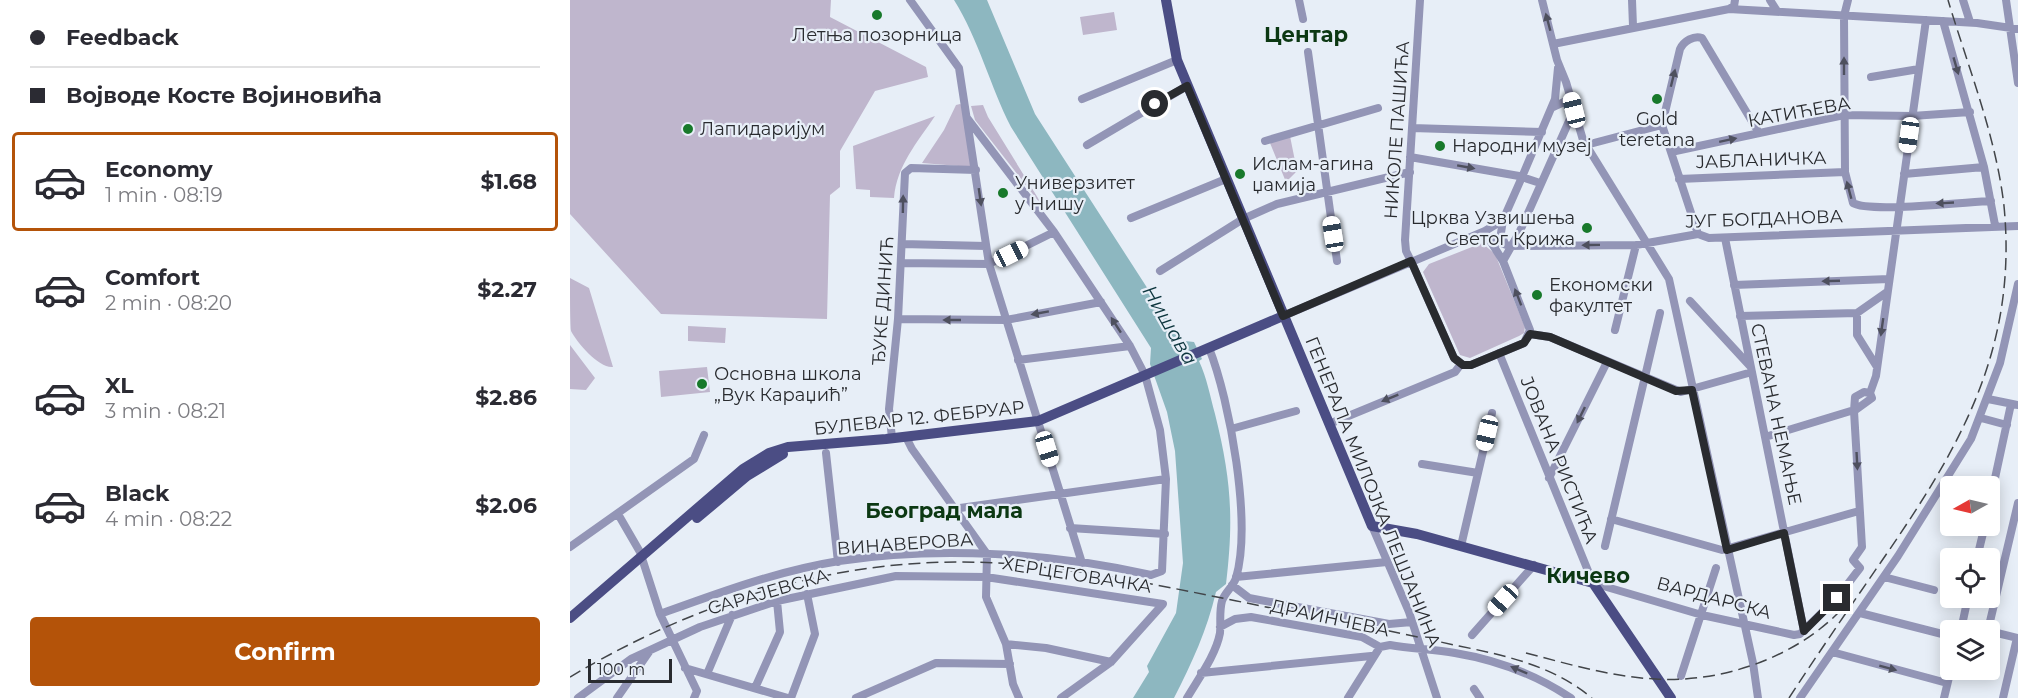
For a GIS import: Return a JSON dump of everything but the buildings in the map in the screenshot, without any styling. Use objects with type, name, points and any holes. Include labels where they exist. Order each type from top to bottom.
[{"type":"main road","name":"ГЕНЕРАЛА МИЛОЈКА ЛЕШЈАНИНА","points":[[1166,0],[1177,60],[1187,86],[1372,526]]},
{"type":"main road","name":"БУЛЕВАР 12. ФЕБРУАР","points":[[570,627],[743,469],[779,449],[1038,421],[1283,316]]},
{"type":"main road","name":"ВАРДАРСКА","points":[[1372,526],[1461,546],[1593,583]]},
{"type":"main road","name":"БУЛЕВАР 12. ФЕБРУАР","points":[[570,618],[643,560]]},
{"type":"main road","name":"ЈОВАНА РИСТИЋА","points":[[1593,583],[1671,698]]},
{"type":"street","points":[[910,0],[959,68],[989,264],[1082,562]]},
{"type":"street","points":[[1299,0],[1303,19]]},
{"type":"street","points":[[1411,0],[1420,2]]},
{"type":"street","points":[[1542,0],[1557,60],[1586,145],[1669,279],[1745,626],[1758,698]]},
{"type":"street","points":[[1632,0],[1633,26]]},
{"type":"street","points":[[1848,0],[1844,16],[1845,172],[1851,198],[1856,206],[1991,201]]},
{"type":"street","points":[[1963,0],[1970,22]]},
{"type":"street","points":[[2006,0],[2014,28],[2018,83]]},
{"type":"street","name":"НИКОЛЕ ПАШИЋА","points":[[1420,2],[1405,245],[1453,355],[1461,364]]},
{"type":"street","points":[[1553,44],[1736,6],[1769,4],[1777,11],[1970,22],[2014,28]]},
{"type":"street","points":[[1765,437],[1854,410],[1870,401],[1877,367],[1926,20]]},
{"type":"street","points":[[1943,21],[1970,112],[1995,225]]},
{"type":"street","points":[[1698,234],[1662,125],[1681,46],[1696,37],[1701,37],[1760,133]]},
{"type":"street","points":[[1308,52],[1337,261]]},
{"type":"street","points":[[1082,99],[1177,60]]},
{"type":"street","points":[[1509,246],[1501,233],[1503,220],[1552,107],[1558,85],[1557,60]]},
{"type":"street","points":[[1871,77],[1919,69]]},
{"type":"street","points":[[1087,145],[1187,86]]},
{"type":"street","points":[[1552,107],[1564,102],[1574,110]]},
{"type":"street","points":[[1265,141],[1378,108]]},
{"type":"street","points":[[1503,261],[1509,246],[1520,231],[1574,110]]},
{"type":"street","name":"КАТИЋЕВА","points":[[1671,152],[1844,116],[1912,116],[1970,112]]},
{"type":"street","points":[[967,118],[1054,232],[1148,374],[1160,430],[1166,479],[1165,534],[1070,528]]},
{"type":"street","points":[[1586,145],[1662,125]]},
{"type":"street","points":[[1412,128],[1542,132]]},
{"type":"street","points":[[1410,157],[1522,177],[1540,183]]},
{"type":"street","points":[[1904,174],[1984,167]]},
{"type":"street","name":"ЂУКЕ ДИНИЋ","points":[[892,438],[889,410],[898,319],[904,176],[911,168],[976,170]]},
{"type":"street","points":[[1160,271],[1243,219],[1287,201],[1410,172]]},
{"type":"street","name":"ЈАБЛАНИЧКА","points":[[1679,178],[1845,172]]},
{"type":"street","points":[[1131,218],[1226,178]]},
{"type":"street","points":[[1283,316],[1411,261],[1479,236],[1503,220]]},
{"type":"street","name":"ЈУГ БОГДАНОВА","points":[[1509,246],[1636,244],[1698,234],[1709,238],[1725,238],[1995,225],[2018,226]]},
{"type":"street","points":[[1520,231],[1525,241],[1534,245]]},
{"type":"street","points":[[901,263],[989,264],[1054,232]]},
{"type":"street","points":[[1479,236],[1509,246]]},
{"type":"street","points":[[1329,424],[1455,372],[1461,364],[1471,365],[1524,343],[1530,334],[1530,327],[1503,261],[1493,242],[1479,236]]},
{"type":"street","name":"СТЕВАНА НЕМАЊЕ","points":[[1725,238],[1804,631]]},
{"type":"street","points":[[902,244],[986,246]]},
{"type":"street","points":[[1614,330],[1636,244]]},
{"type":"street","points":[[1734,285],[1889,279]]},
{"type":"street","points":[[1800,698],[1884,577],[1959,459],[1981,418],[2010,326],[2018,284]]},
{"type":"street","points":[[1740,316],[1857,313],[1887,292]]},
{"type":"street","points":[[1530,334],[1550,337],[1679,392],[1692,390],[1751,370],[1690,301]]},
{"type":"street","points":[[898,319],[1005,320],[1101,302]]},
{"type":"street","points":[[1605,546],[1660,313]]},
{"type":"street","points":[[1857,313],[1857,335],[1877,367]]},
{"type":"street","points":[[1018,360],[1130,346]]},
{"type":"street","points":[[1187,698],[1218,637],[1222,602],[1234,581],[1240,510],[1231,429],[1204,350]]},
{"type":"street","name":"ЈОВАНА РИСТИЋА","points":[[1498,353],[1593,583]]},
{"type":"street","points":[[1549,478],[1607,362]]},
{"type":"street","points":[[1804,631],[1837,598],[1860,568],[1853,560],[1862,547],[1854,410],[1856,396],[1864,392],[1870,393]]},
{"type":"street","points":[[1988,399],[2015,405],[2007,425],[1996,476]]},
{"type":"street","points":[[1231,429],[1296,411]]},
{"type":"street","points":[[1461,546],[1492,413]]},
{"type":"street","points":[[1981,418],[2007,425]]},
{"type":"street","points":[[570,547],[694,459],[704,435]]},
{"type":"street","points":[[906,437],[953,509],[987,554],[986,597],[1006,644],[1019,698]]},
{"type":"street","points":[[826,453],[838,562]]},
{"type":"street","points":[[1422,464],[1478,473]]},
{"type":"street","points":[[953,509],[1166,479]]},
{"type":"street","points":[[1991,620],[2018,503]]},
{"type":"street","points":[[1611,519],[1714,550],[1727,550],[1859,511]]},
{"type":"street","points":[[618,514],[643,560],[660,614],[697,691],[694,698]]},
{"type":"street","name":"ГЕНЕРАЛА МИЛОЈКА ЛЕШЈАНИНА","points":[[1372,526],[1412,622],[1437,698]]},
{"type":"street","name":"ВИНАВЕРОВА","points":[[660,614],[728,589],[838,562],[885,556],[987,554],[1082,562],[1157,575],[1163,568],[1165,534]]},
{"type":"street","points":[[1234,581],[1387,562]]},
{"type":"street","points":[[1472,635],[1534,565]]},
{"type":"street","points":[[1681,676],[1716,568]]},
{"type":"street","name":"САРАЈЕВСКА","points":[[578,698],[615,669],[672,638],[777,601],[906,575],[986,577]]},
{"type":"street","name":"ХЕРЦЕГОВАЧКА","points":[[986,577],[1163,604],[1111,662]]},
{"type":"street","points":[[1884,577],[1934,590]]},
{"type":"street","points":[[1234,581],[1249,598],[1389,624],[1412,622]]},
{"type":"street","name":"ВАРДАРСКА","points":[[1593,583],[1745,626],[1794,635],[1804,631]]},
{"type":"street","points":[[685,668],[774,696],[790,698],[816,634],[807,594]]},
{"type":"street","points":[[754,688],[780,633],[777,601]]},
{"type":"street","points":[[1860,613],[1940,633]]},
{"type":"street","points":[[707,674],[732,615]]},
{"type":"street","name":"ДРАИНЧЕВА","points":[[1220,627],[1234,619],[1251,617],[1367,638],[1380,647],[1390,645],[1453,652],[1509,666],[1541,680],[1571,698]]},
{"type":"street","points":[[2000,634],[2017,638],[2003,698]]},
{"type":"street","points":[[1006,644],[1046,648],[1111,662]]},
{"type":"street","points":[[1348,698],[1371,656],[1380,647]]},
{"type":"street","points":[[617,698],[650,651]]},
{"type":"street","points":[[1832,652],[1947,683]]},
{"type":"street","points":[[1201,673],[1371,656]]},
{"type":"street","points":[[1060,698],[1111,662]]},
{"type":"street","points":[[856,698],[936,663],[1010,664]]},
{"type":"street","points":[[1944,698],[1948,680]]},
{"type":"street","points":[[1474,688],[1480,698]]},
{"type":"shaded area","points":[[570,0],[831,0],[830,17],[926,67],[928,77],[875,91],[840,151],[840,187],[830,195],[827,319],[661,314],[570,214]]},
{"type":"shaded area","points":[[1114,12],[1117,30],[1083,35],[1080,17]]},
{"type":"shaded area","points":[[960,104],[971,167],[922,163],[944,130],[956,105]]},
{"type":"shaded area","points":[[983,105],[988,117],[1046,211],[975,120],[971,106]]},
{"type":"shaded area","points":[[935,116],[915,145],[899,175],[894,198],[870,197],[870,190],[856,189],[853,146]]},
{"type":"shaded area","points":[[1290,136],[1297,171],[1286,182],[1270,143]]},
{"type":"shaded area","points":[[1482,243],[1495,254],[1525,327],[1524,333],[1519,336],[1470,358],[1460,355],[1423,272],[1429,264]]},
{"type":"shaded area","points":[[570,278],[589,288],[613,367],[608,367],[596,360],[583,348],[571,331]]},
{"type":"shaded area","points":[[688,326],[726,328],[725,343],[688,341]]},
{"type":"shaded area","points":[[570,345],[595,378],[586,390],[570,389]]},
{"type":"shaded area","points":[[707,367],[710,392],[661,397],[659,371]]},
{"type":"water","name":"Нишава","points":[[954,0],[987,0],[1035,114],[1175,331],[1185,341],[1194,342],[1202,359],[1199,361],[1206,380],[1225,458],[1230,498],[1230,539],[1226,584],[1216,592],[1198,646],[1174,698],[1133,698],[1149,672],[1147,666],[1176,613],[1183,563],[1175,451],[1167,412],[1150,364],[1151,348],[1011,127],[963,15]]},
{"type":"railway","points":[[1789,698],[1935,479],[1958,438],[1977,396],[1992,352],[2002,306],[2006,258],[2004,206],[1988,128],[1948,0]]},
{"type":"railway","points":[[570,677],[624,647],[679,621],[736,600],[793,583],[852,571],[911,564],[972,562],[1072,571],[1184,590],[1477,650],[1512,658],[1546,670],[1592,698]]},
{"type":"railway","points":[[1526,653],[1623,676],[1656,679],[1707,676],[1732,671],[1781,653],[1825,625],[1843,608]]},
{"type":"place","name":"Летња позорница","points":[[877,15]]},
{"type":"place","name":"Gold teretana","points":[[1657,99]]},
{"type":"place","name":"Лапидаријум","points":[[688,129]]},
{"type":"place","name":"Народни музеј","points":[[1440,146]]},
{"type":"place","name":"Ислам-агина џамија","points":[[1240,174]]},
{"type":"place","name":"Универзитет у Нишу","points":[[1003,193]]},
{"type":"place","name":"Црква Узвишења Светог Крижа","points":[[1587,228]]},
{"type":"place","name":"Економски факултет","points":[[1537,295]]},
{"type":"place","name":"Основна школа „Вук Караџић”","points":[[702,384]]},
{"type":"district","name":"Центар","points":[[1306,34]]},
{"type":"district","name":"Београд мала","points":[[944,510]]},
{"type":"district","name":"Кичево","points":[[1588,575]]},
{"type":"route","points":[[1155,104],[1187,86],[1283,316],[1411,261],[1454,358],[1463,365],[1471,365],[1524,343],[1530,334],[1550,337],[1676,391],[1692,390],[1727,550],[1784,533],[1804,631],[1837,598]]}]
